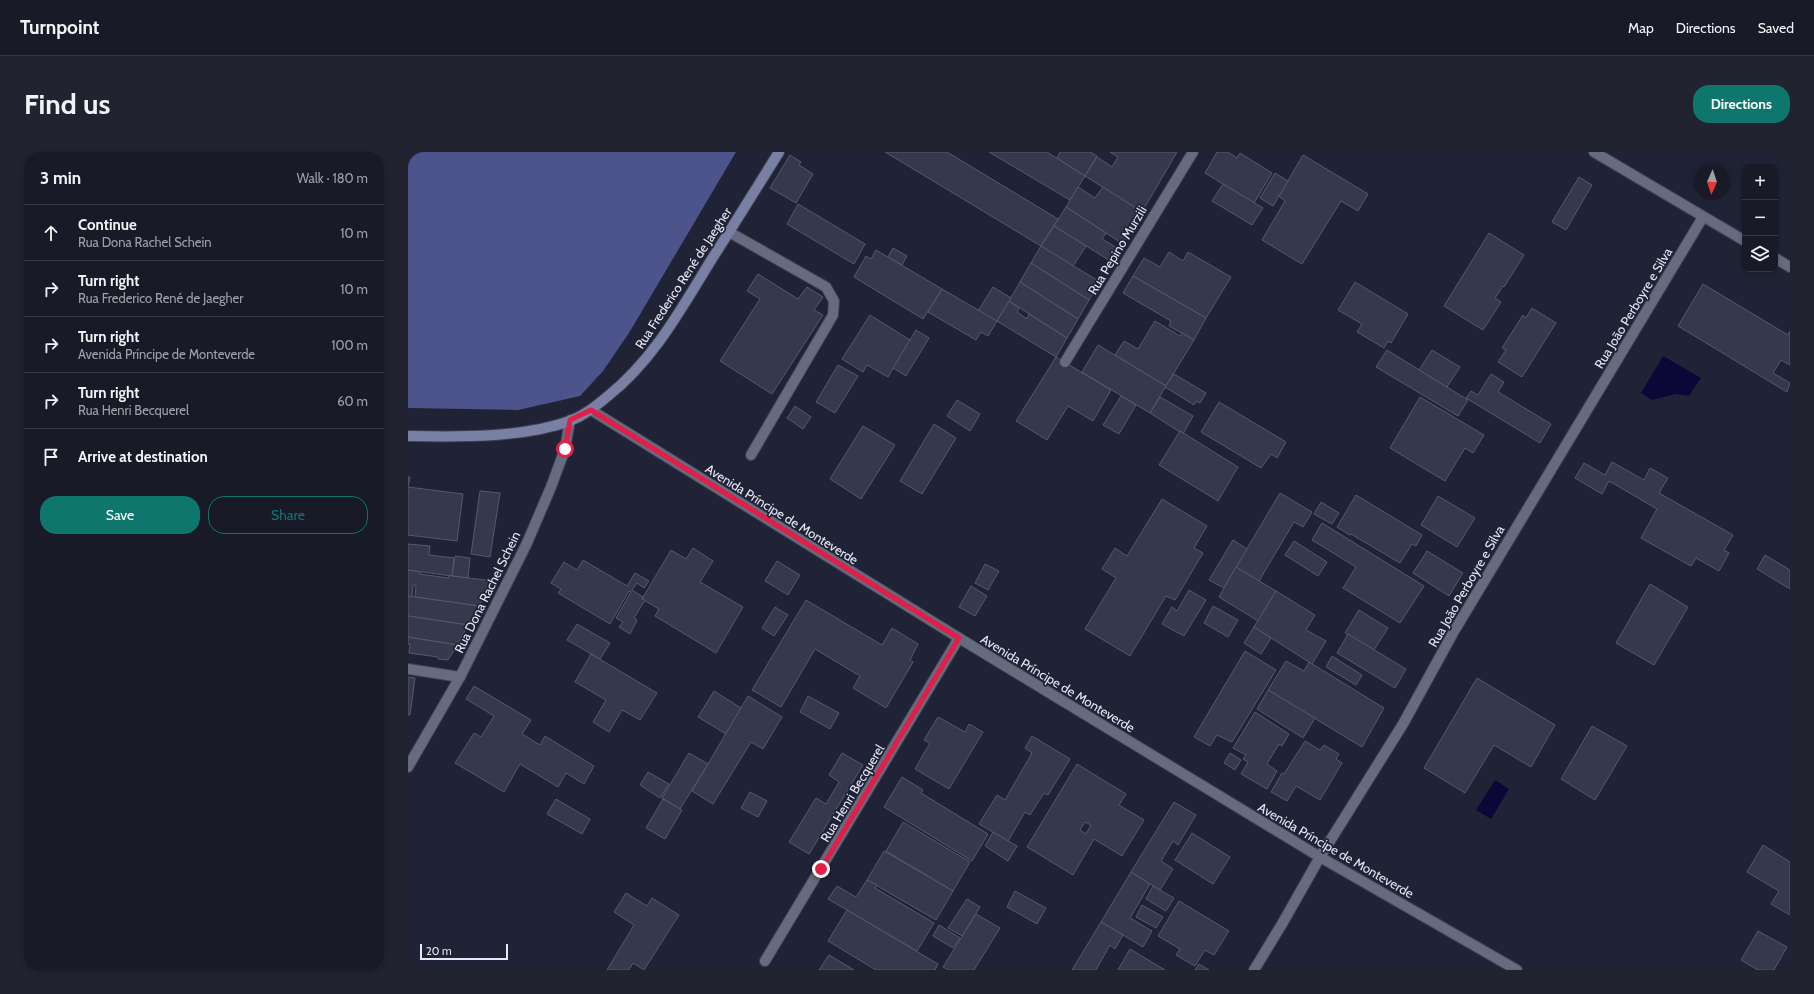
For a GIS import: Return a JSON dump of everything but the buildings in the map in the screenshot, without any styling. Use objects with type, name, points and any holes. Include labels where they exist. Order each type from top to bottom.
[{"type":"main road","name":"Rua Frederico René de Jaegher","points":[[408,436],[443,437],[525,432],[570,420],[591,410],[620,386],[644,362],[671,325],[779,152]]},
{"type":"street","name":"Rua Pepino Murzili","points":[[1065,362],[1193,152]]},
{"type":"street","points":[[1594,152],[1742,239]]},
{"type":"street","name":"Rua João Perboyre e Silva","points":[[1254,970],[1320,858],[1403,724],[1453,633],[1703,217]]},
{"type":"street","points":[[729,232],[826,287],[834,301],[833,315],[751,455]]},
{"type":"street","points":[[1778,260],[1790,267]]},
{"type":"street","name":"Avenida Príncipe de Monteverde","points":[[591,410],[959,638],[1320,858],[1517,970]]},
{"type":"street","name":"Rua Dona Rachel Schein","points":[[408,766],[460,677],[527,543],[551,487],[565,449],[570,420]]},
{"type":"street","name":"Rua Henri Becquerel","points":[[765,960],[959,638]]},
{"type":"street","points":[[408,669],[460,677]]},
{"type":"shaded area","points":[[408,152],[736,152],[629,333],[603,371],[580,396],[518,410],[408,408]]},
{"type":"shaded area","points":[[1663,356],[1701,378],[1689,396],[1676,394],[1652,400],[1641,393]]},
{"type":"shaded area","points":[[1495,780],[1509,789],[1491,819],[1476,810]]},
{"type":"route","points":[[565,449],[570,420],[591,410],[959,638],[821,869]]}]
